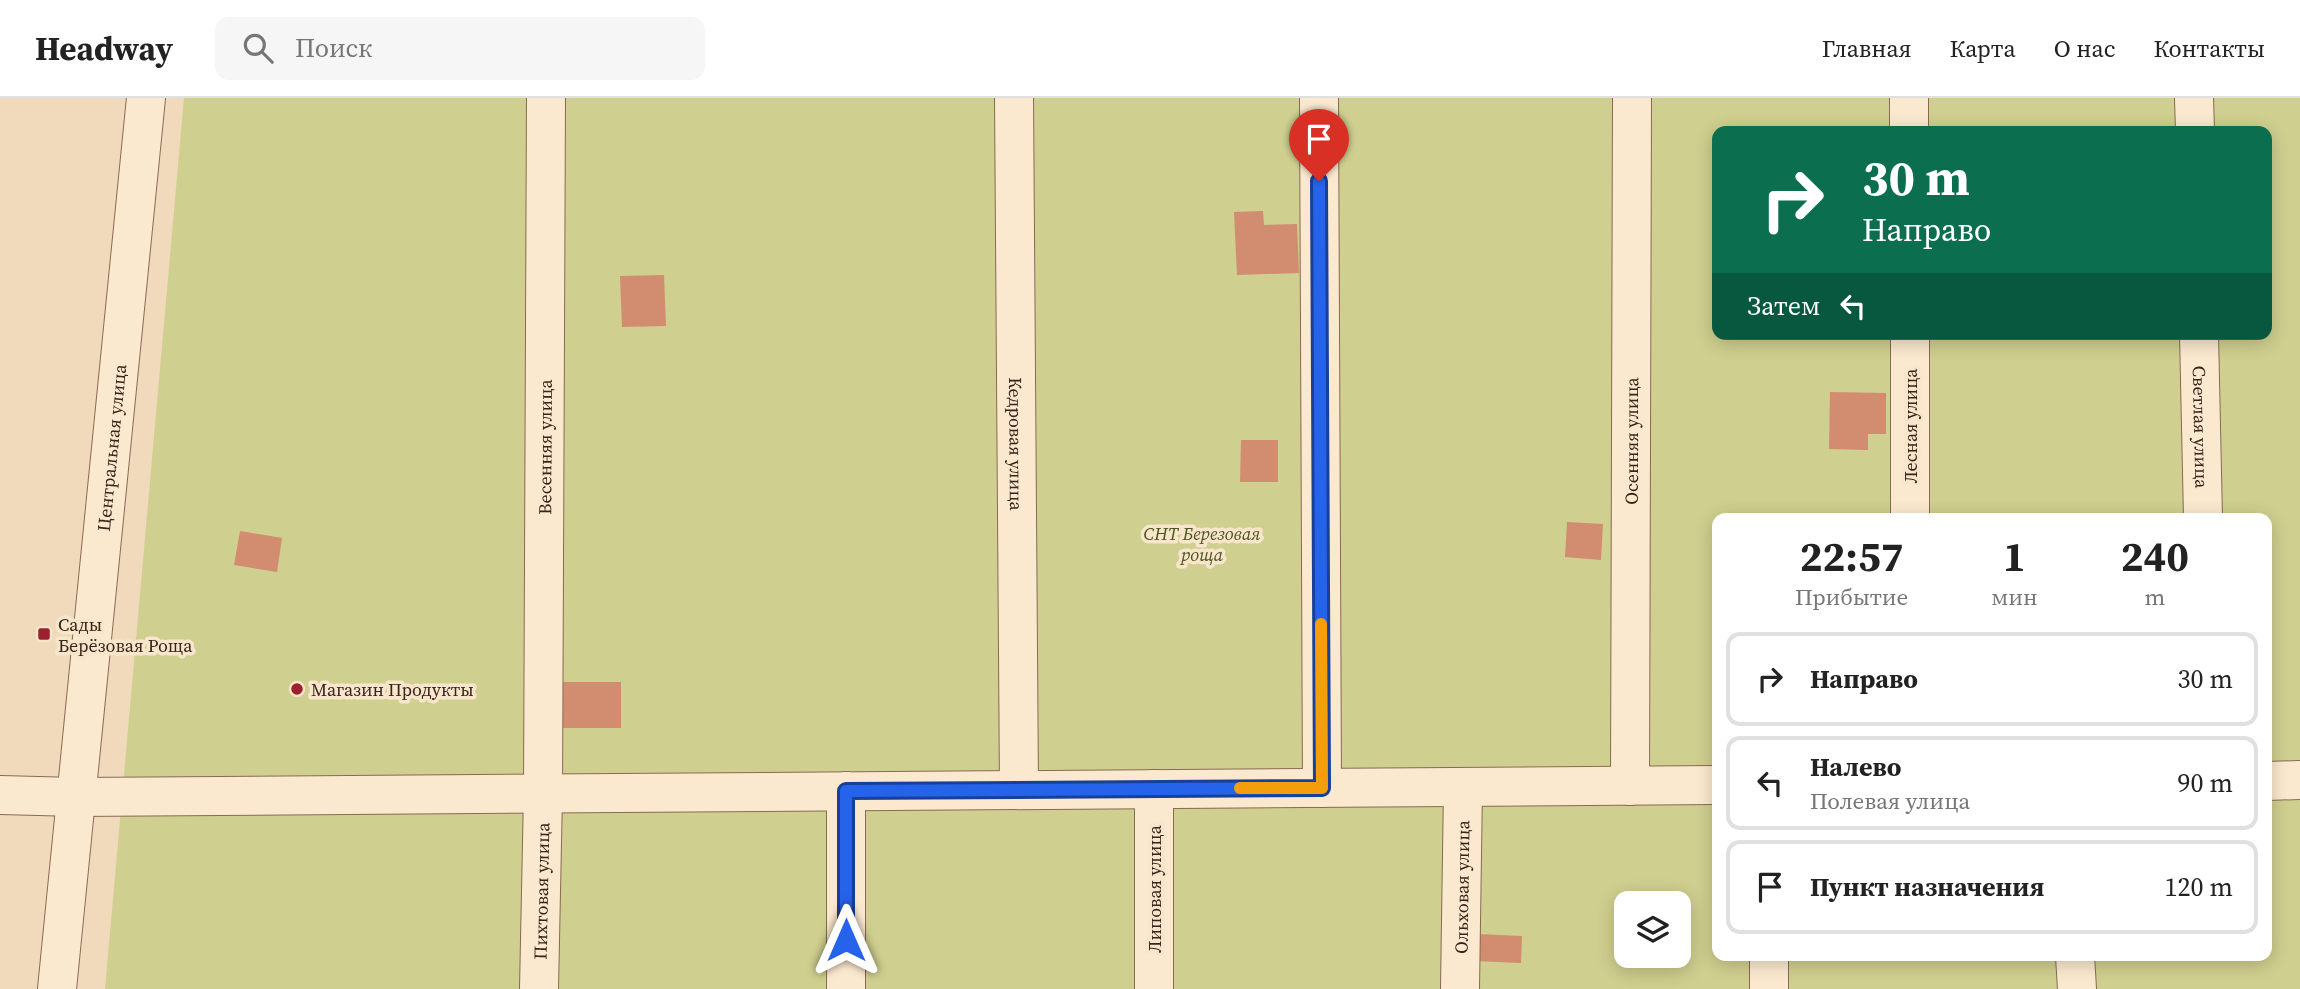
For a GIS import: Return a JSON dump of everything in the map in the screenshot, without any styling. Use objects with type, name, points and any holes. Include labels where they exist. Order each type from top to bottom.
[{"type":"street","name":"Центральная улица","points":[[57,989],[146,98]]},
{"type":"street","name":"Весенняя улица","points":[[543,794],[546,98]]},
{"type":"street","name":"Кедровая улица","points":[[1014,98],[1019,790]]},
{"type":"street","points":[[1319,98],[1322,788]]},
{"type":"street","name":"Осенняя улица","points":[[1630,786],[1632,98]]},
{"type":"street","points":[[1909,98],[1909,126]]},
{"type":"street","points":[[2194,98],[2195,126]]},
{"type":"street","name":"Лесная улица","points":[[1910,340],[1910,513]]},
{"type":"street","name":"Светлая улица","points":[[2199,340],[2203,513]]},
{"type":"street","points":[[2272,781],[2300,780]]},
{"type":"street","points":[[0,795],[76,797],[1712,785]]},
{"type":"street","name":"Ольховая улица","points":[[1460,989],[1463,787]]},
{"type":"street","name":"Липовая улица","points":[[1154,789],[1154,989]]},
{"type":"street","points":[[846,791],[846,989]]},
{"type":"street","name":"Пихтовая улица","points":[[539,989],[543,794]]},
{"type":"street","points":[[1769,961],[1769,989]]},
{"type":"street","points":[[2075,961],[2077,989]]},
{"type":"green space","name":"СНТ Березовая роща","points":[[184,98],[2300,98],[2300,989],[105,989]]},
{"type":"building","points":[[1263,211],[1264,225],[1297,224],[1299,273],[1237,275],[1234,212]]},
{"type":"building","points":[[664,275],[666,326],[622,327],[620,276]]},
{"type":"building","points":[[1830,392],[1886,393],[1886,434],[1868,434],[1868,450],[1829,449]]},
{"type":"building","points":[[1241,440],[1278,440],[1278,482],[1240,482]]},
{"type":"building","points":[[1567,522],[1603,524],[1601,560],[1565,557]]},
{"type":"building","points":[[240,531],[282,538],[277,572],[234,565]]},
{"type":"building","points":[[556,682],[621,682],[621,728],[555,728]]},
{"type":"building","points":[[1476,934],[1522,936],[1521,963],[1475,961]]},
{"type":"slow traffic","points":[[1240,788],[1322,788],[1321,624]]},
{"type":"place","name":"Сады Берёзовая Роща","points":[[44,634]]},
{"type":"place","name":"Магазин Продукты","points":[[297,689]]},
{"type":"route","points":[[846,940],[846,791],[1322,788],[1319,181]]}]
